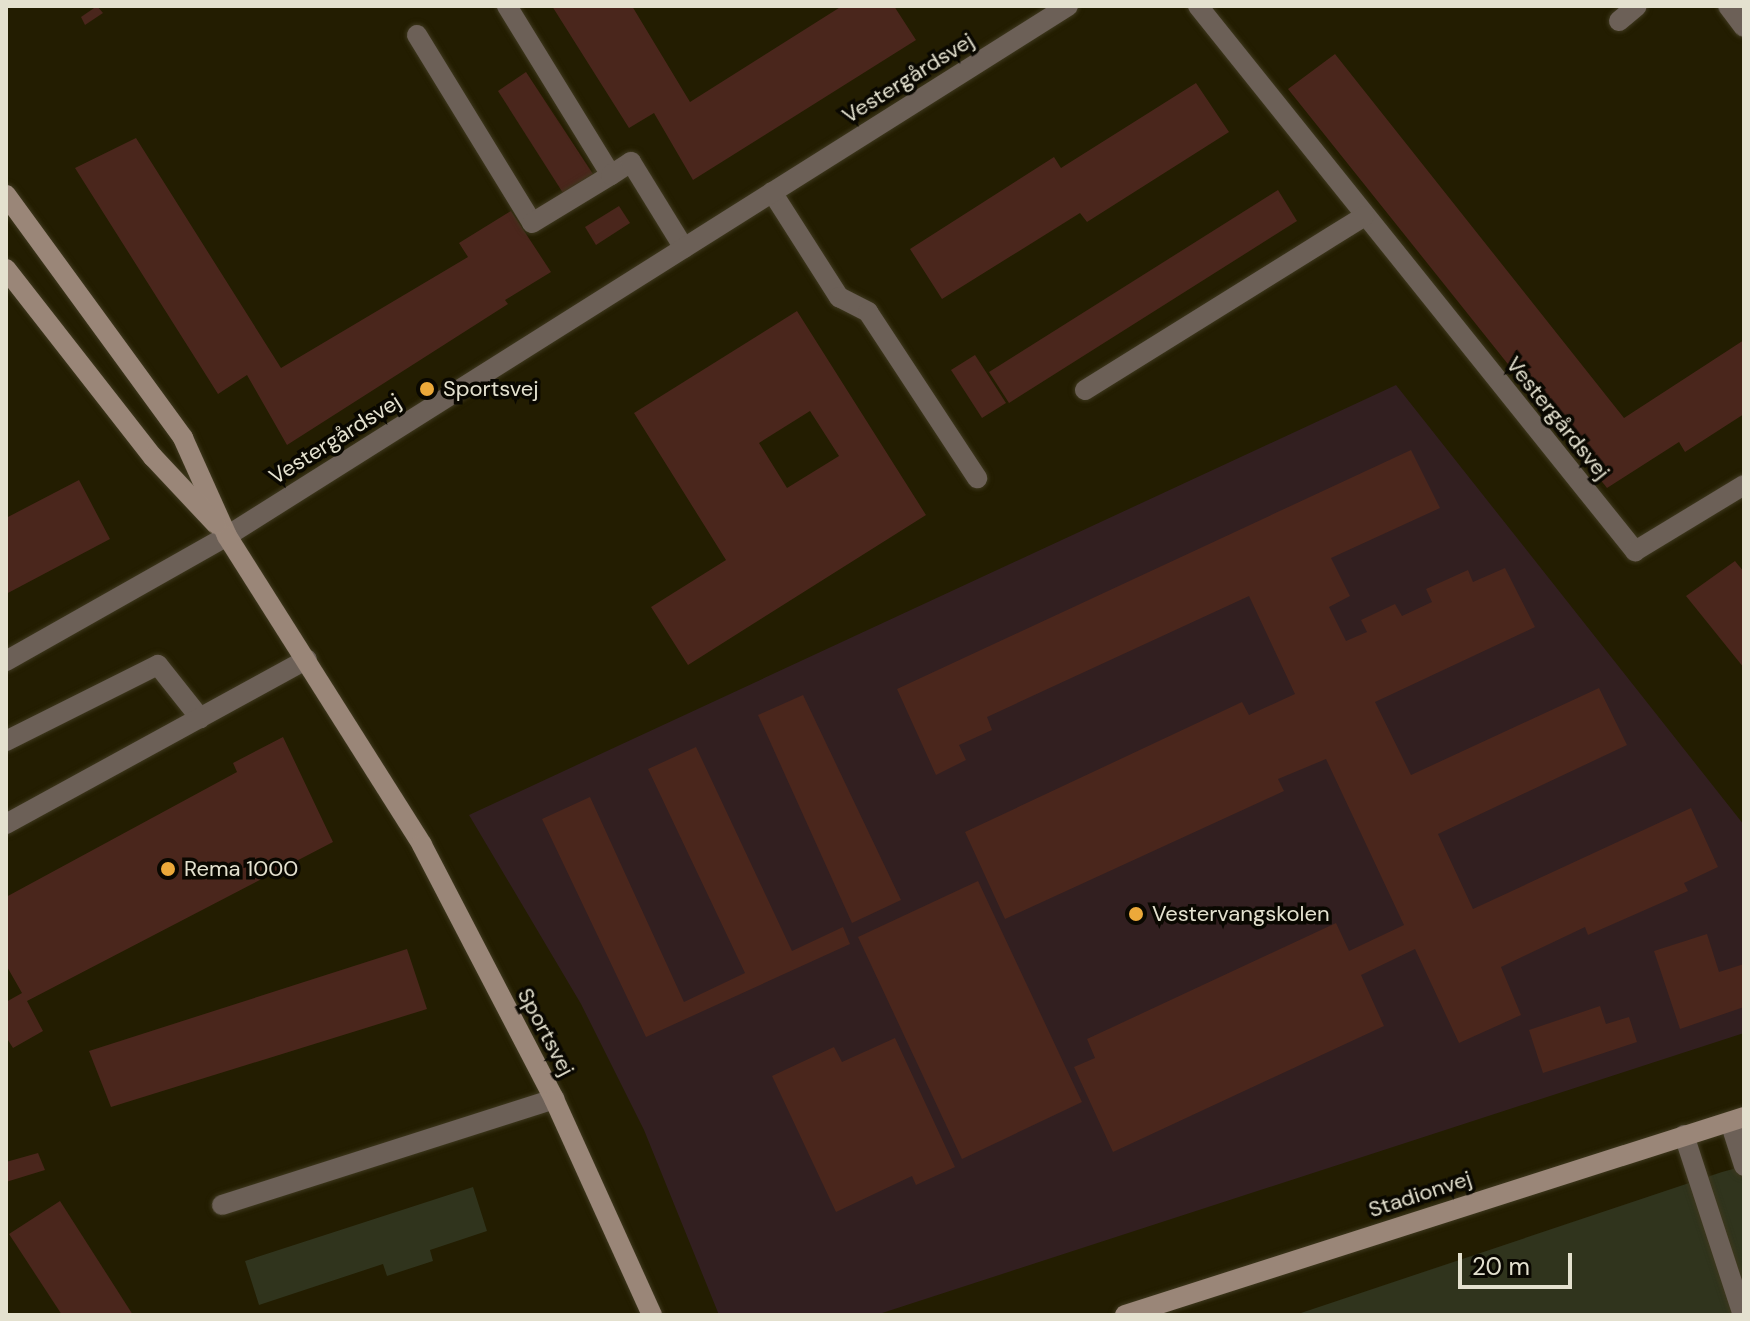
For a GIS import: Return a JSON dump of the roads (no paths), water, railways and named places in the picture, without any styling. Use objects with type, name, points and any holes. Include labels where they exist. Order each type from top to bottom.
[{"type":"street","points":[[507,6],[611,175]]},
{"type":"street","name":"Vestergårdsvej","points":[[6,661],[227,536],[1068,6]]},
{"type":"street","name":"Vestergårdsvej","points":[[1198,6],[1635,551],[1744,485]]},
{"type":"street","points":[[1619,21],[1637,6]]},
{"type":"street","points":[[1728,6],[1744,27]]},
{"type":"street","points":[[417,35],[532,223],[631,162],[684,248]]},
{"type":"street","points":[[772,192],[839,297],[868,312],[977,478]]},
{"type":"street","name":"Sportsvej","points":[[6,195],[183,438],[227,536],[422,845],[554,1099],[652,1315]]},
{"type":"street","points":[[1085,390],[1364,216]]},
{"type":"street","name":"Sportsvej","points":[[6,269],[153,457],[227,536]]},
{"type":"street","points":[[6,824],[307,659]]},
{"type":"street","points":[[6,741],[158,665],[200,718]]},
{"type":"street","points":[[222,1205],[554,1099]]},
{"type":"street","name":"Stadionvej","points":[[1125,1315],[1737,1119],[1744,1166]]},
{"type":"street","points":[[1684,1135],[1743,1315]]},
{"type":"place","name":"Sportsvej","points":[[427,389]]},
{"type":"place","name":"Rema 1000","points":[[168,869]]},
{"type":"place","name":"Vestervangskolen","points":[[1136,914]]}]
